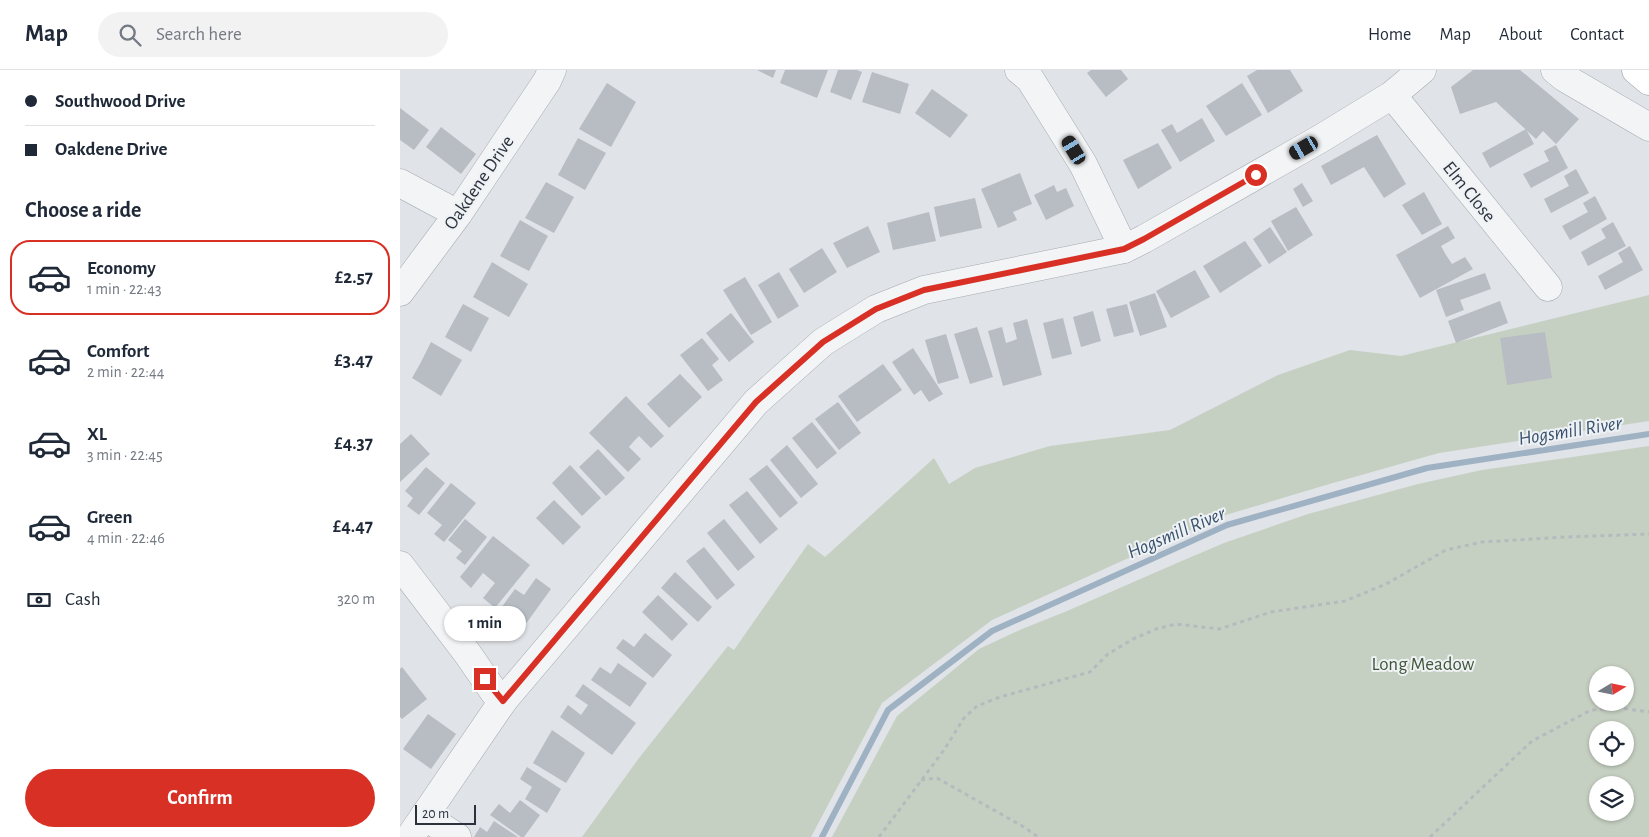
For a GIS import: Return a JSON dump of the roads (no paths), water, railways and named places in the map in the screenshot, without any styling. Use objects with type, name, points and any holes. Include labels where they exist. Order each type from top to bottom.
[{"type":"highway","points":[[1636,70],[1649,81]]},
{"type":"street","name":"Oakdene Drive","points":[[400,292],[458,214],[547,81],[552,70]]},
{"type":"street","points":[[1018,70],[1030,79],[1083,164],[1124,249]]},
{"type":"street","points":[[457,837],[417,827],[503,701],[756,402],[823,342],[876,309],[924,290],[1124,249],[1303,149],[1392,95],[1422,70]]},
{"type":"street","points":[[1555,70],[1565,78],[1649,127]]},
{"type":"street","name":"Elm Close","points":[[1392,95],[1548,287]]},
{"type":"street","points":[[400,183],[458,214]]},
{"type":"street","points":[[400,565],[494,692],[503,701]]},
{"type":"waterway","name":"Hogsmill River","points":[[822,837],[888,710],[992,631],[1227,525],[1427,468],[1649,434]]},
{"type":"park label","name":"Long Meadow","points":[[1423,663]]}]
